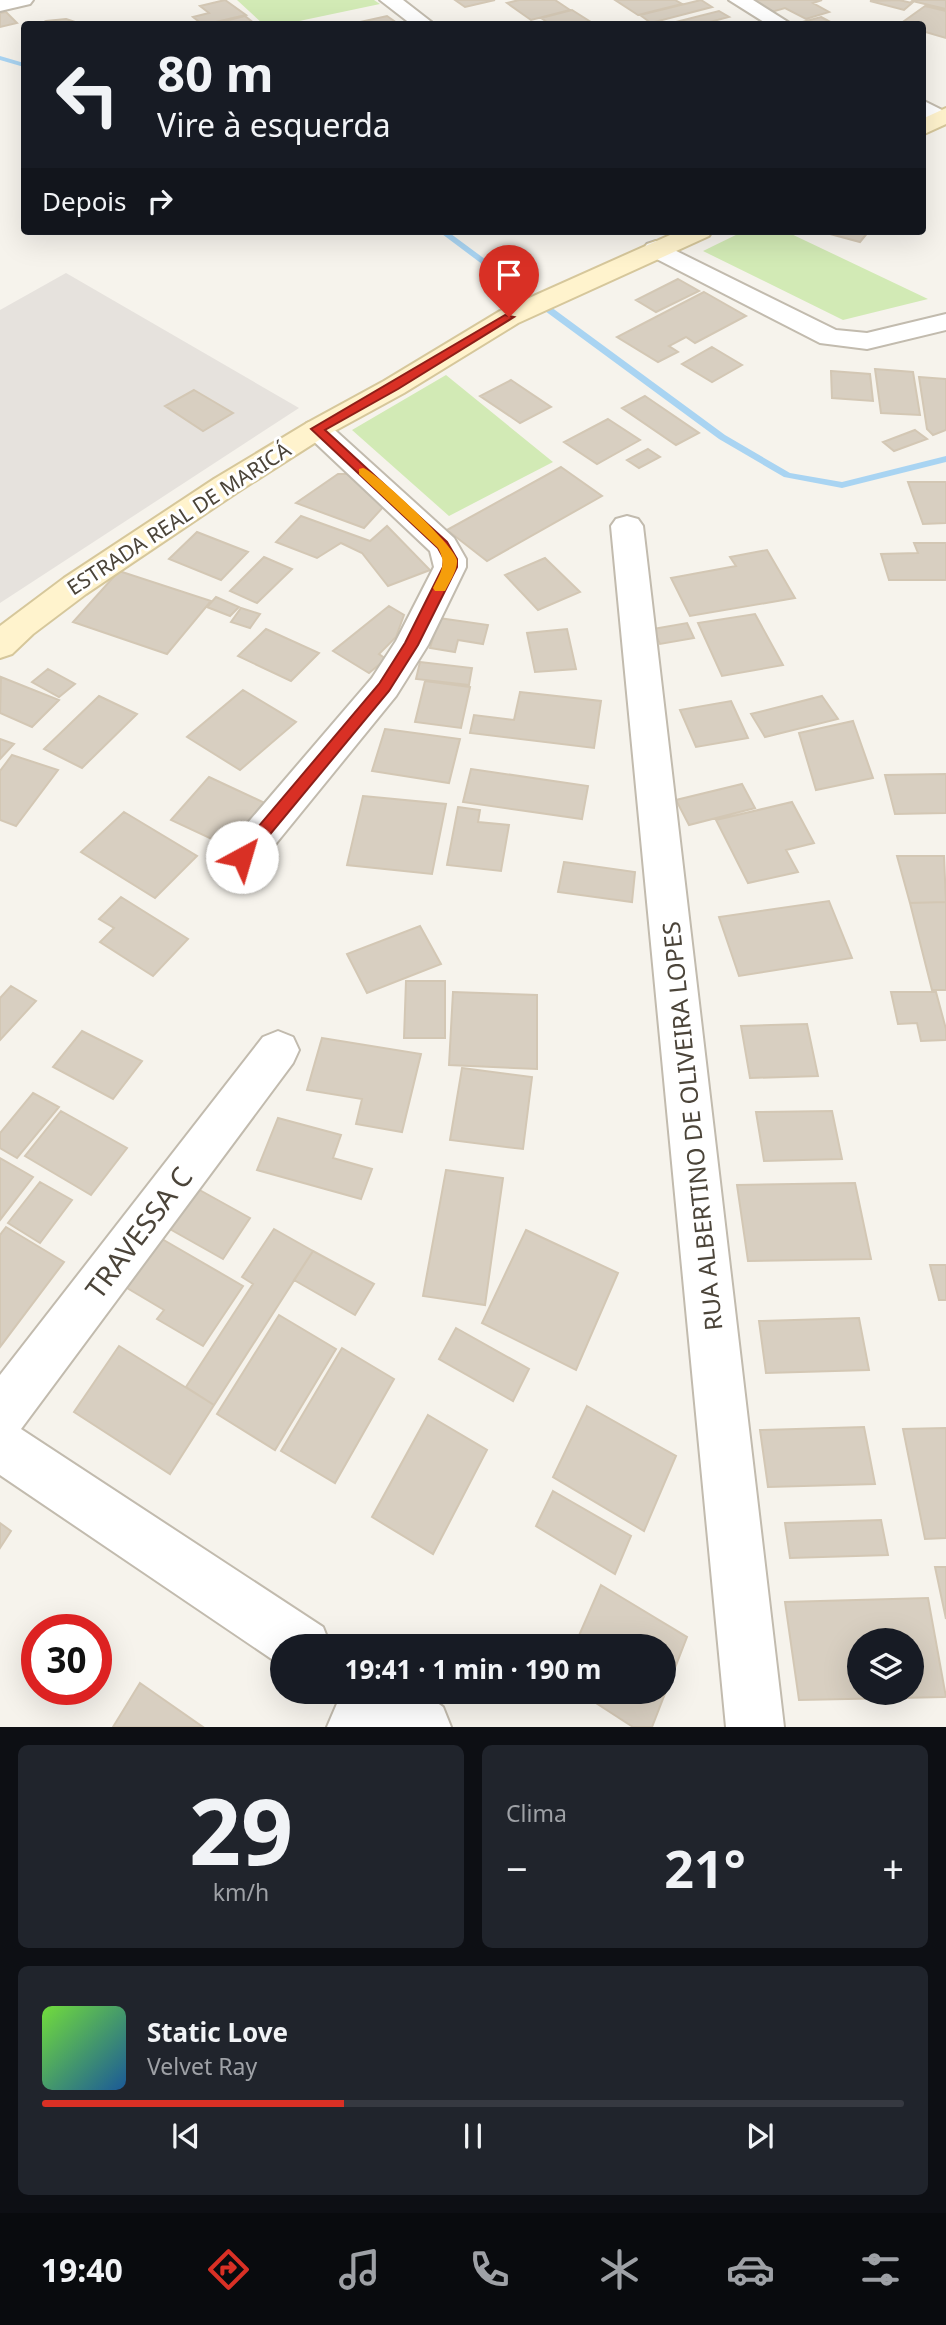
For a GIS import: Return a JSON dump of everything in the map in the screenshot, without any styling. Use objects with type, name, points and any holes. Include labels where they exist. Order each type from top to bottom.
[{"type":"main road","name":"ESTRADA REAL DE MARICÁ","points":[[0,646],[21,626],[75,586],[225,486],[317,429],[394,387],[509,317],[690,235]]},
{"type":"street","points":[[0,5],[23,0]]},
{"type":"street","points":[[390,0],[420,21]]},
{"type":"street","points":[[740,0],[776,21]]},
{"type":"street","points":[[656,249],[830,337],[867,341],[946,322]]},
{"type":"street","points":[[242,857],[384,687],[411,645],[450,567],[450,559],[443,545],[317,429]]},
{"type":"street","name":"RUA ALBERTINO DE OLIVEIRA LOPES","points":[[627,526],[652,732],[755,1727]]},
{"type":"street","name":"TRAVESSA C","points":[[0,1416],[278,1050]]},
{"type":"street","points":[[0,1446],[283,1634]]},
{"type":"street","points":[[355,1727],[366,1704]]},
{"type":"street","points":[[388,1704],[423,1727]]},
{"type":"shaded area","points":[[66,273],[299,408],[0,603],[0,310]]},
{"type":"green space","points":[[237,0],[374,0],[380,4],[299,21],[260,21]]},
{"type":"green space","points":[[736,235],[793,235],[928,299],[843,320],[703,251]]},
{"type":"green space","points":[[446,375],[553,462],[449,516],[352,430]]},
{"type":"building","points":[[225,0],[246,15],[220,21],[198,21],[193,17],[209,13],[200,6]]},
{"type":"building","points":[[455,0],[495,0],[465,7]]},
{"type":"building","points":[[519,0],[555,0],[570,10],[531,20],[507,3]]},
{"type":"building","points":[[615,0],[675,0],[682,4],[638,15]]},
{"type":"building","points":[[701,0],[712,7],[659,21],[648,21],[640,15]]},
{"type":"building","points":[[759,0],[822,0],[813,3],[829,12],[806,19],[785,8],[768,13],[749,3]]},
{"type":"building","points":[[899,0],[912,3],[904,10],[870,1]]},
{"type":"building","points":[[946,0],[946,9],[912,1]]},
{"type":"building","points":[[925,6],[946,11],[946,38],[926,32],[926,21],[904,21]]},
{"type":"building","points":[[572,10],[589,21],[546,21],[541,18]]},
{"type":"building","points":[[719,11],[729,17],[714,21],[680,21]]},
{"type":"building","points":[[6,12],[17,23],[0,27],[0,13]]},
{"type":"building","points":[[245,16],[251,21],[224,21]]},
{"type":"building","points":[[387,16],[394,21],[364,21]]},
{"type":"building","points":[[821,17],[828,21],[806,21]]},
{"type":"building","points":[[834,235],[866,235],[860,242]]},
{"type":"building","points":[[678,279],[699,291],[656,312],[636,300]]},
{"type":"building","points":[[704,292],[746,316],[695,343],[686,337],[669,346],[678,352],[658,362],[617,337]]},
{"type":"building","points":[[712,347],[742,365],[712,382],[682,364]]},
{"type":"building","points":[[875,369],[913,372],[920,415],[881,413]]},
{"type":"building","points":[[831,371],[870,374],[873,401],[832,398]]},
{"type":"building","points":[[919,377],[946,379],[946,430],[933,435],[927,429]]},
{"type":"building","points":[[511,380],[551,407],[520,423],[480,396]]},
{"type":"building","points":[[194,390],[233,413],[203,431],[165,406]]},
{"type":"building","points":[[645,396],[699,433],[676,445],[622,408]]},
{"type":"building","points":[[608,419],[640,440],[597,464],[564,442]]},
{"type":"building","points":[[915,430],[927,439],[894,451],[883,442]]},
{"type":"building","points":[[648,449],[660,457],[639,468],[627,460]]},
{"type":"building","points":[[561,467],[602,496],[487,561],[447,530]]},
{"type":"building","points":[[338,474],[353,474],[385,505],[364,528],[296,503]]},
{"type":"building","points":[[908,482],[946,482],[946,523],[923,524]]},
{"type":"building","points":[[301,516],[370,541],[387,526],[430,570],[388,586],[362,553],[341,543],[317,558],[276,542]]},
{"type":"building","points":[[197,532],[248,552],[221,580],[169,559]]},
{"type":"building","points":[[914,543],[946,543],[946,580],[889,580],[881,554],[918,553]]},
{"type":"building","points":[[767,550],[795,598],[690,616],[671,578],[736,566],[730,557]]},
{"type":"building","points":[[264,557],[292,569],[257,603],[230,591]]},
{"type":"building","points":[[545,558],[580,592],[538,610],[505,575]]},
{"type":"building","points":[[119,571],[211,601],[167,654],[73,622]]},
{"type":"building","points":[[216,597],[239,607],[230,616],[207,607]]},
{"type":"building","points":[[389,606],[404,615],[396,637],[379,654],[386,659],[369,673],[333,651]]},
{"type":"building","points":[[241,608],[260,614],[250,628],[231,622]]},
{"type":"building","points":[[755,614],[783,665],[722,676],[698,623]]},
{"type":"building","points":[[439,618],[488,625],[483,644],[458,640],[455,652],[430,648]]},
{"type":"building","points":[[687,623],[694,638],[660,644],[653,629]]},
{"type":"building","points":[[266,629],[319,653],[291,681],[238,656]]},
{"type":"building","points":[[567,629],[576,669],[535,672],[527,633]]},
{"type":"building","points":[[420,662],[472,668],[469,685],[416,679]]},
{"type":"building","points":[[48,669],[75,684],[59,697],[32,682]]},
{"type":"building","points":[[1,677],[59,700],[32,727],[0,713]]},
{"type":"building","points":[[425,681],[470,687],[461,728],[415,722]]},
{"type":"building","points":[[243,690],[296,722],[240,770],[187,737]]},
{"type":"building","points":[[520,692],[601,701],[594,748],[470,733],[474,715],[514,720]]},
{"type":"building","points":[[99,696],[137,714],[82,768],[44,749]]},
{"type":"building","points":[[822,696],[838,719],[765,737],[751,714]]},
{"type":"building","points":[[731,701],[748,738],[696,747],[680,710]]},
{"type":"building","points":[[853,721],[873,778],[816,790],[799,733]]},
{"type":"building","points":[[385,729],[460,739],[449,783],[372,771]]},
{"type":"building","points":[[0,739],[14,744],[0,759]]},
{"type":"building","points":[[12,755],[58,770],[16,826],[0,820],[0,771]]},
{"type":"building","points":[[471,769],[588,786],[582,819],[463,802]]},
{"type":"building","points":[[946,774],[946,813],[895,814],[885,775]]},
{"type":"building","points":[[209,777],[267,804],[229,847],[171,820]]},
{"type":"building","points":[[742,784],[755,808],[689,825],[676,800]]},
{"type":"building","points":[[363,796],[446,804],[432,874],[347,865]]},
{"type":"building","points":[[792,802],[814,843],[786,850],[798,872],[748,883],[716,820]]},
{"type":"building","points":[[458,807],[480,810],[478,822],[509,825],[501,871],[447,865]]},
{"type":"building","points":[[124,812],[197,856],[155,898],[81,852]]},
{"type":"building","points":[[897,856],[944,856],[946,902],[910,903]]},
{"type":"building","points":[[564,862],[635,872],[632,902],[558,892]]},
{"type":"building","points":[[121,897],[188,939],[153,976],[100,942],[114,928],[99,919]]},
{"type":"building","points":[[829,901],[852,958],[739,976],[719,917]]},
{"type":"building","points":[[946,902],[946,990],[932,990],[910,903]]},
{"type":"building","points":[[420,926],[441,964],[367,993],[347,954]]},
{"type":"building","points":[[406,981],[445,981],[445,1038],[404,1038]]},
{"type":"building","points":[[11,986],[36,1001],[0,1040],[0,998]]},
{"type":"building","points":[[453,992],[537,995],[537,1069],[449,1065]]},
{"type":"building","points":[[891,992],[936,992],[946,1029],[946,1040],[921,1041],[917,1023],[898,1024]]},
{"type":"building","points":[[807,1024],[818,1076],[750,1078],[741,1026]]},
{"type":"building","points":[[82,1031],[142,1061],[113,1099],[53,1067]]},
{"type":"building","points":[[322,1038],[421,1054],[402,1132],[356,1124],[362,1099],[307,1090]]},
{"type":"building","points":[[462,1068],[532,1077],[523,1149],[450,1140]]},
{"type":"building","points":[[33,1093],[59,1107],[17,1158],[0,1148],[0,1133]]},
{"type":"building","points":[[61,1111],[127,1148],[91,1195],[25,1156]]},
{"type":"building","points":[[832,1111],[842,1159],[764,1161],[756,1112]]},
{"type":"building","points":[[278,1118],[341,1135],[333,1158],[372,1169],[361,1199],[257,1170]]},
{"type":"building","points":[[0,1158],[33,1177],[0,1220]]},
{"type":"building","points":[[446,1170],[503,1178],[485,1305],[423,1296]]},
{"type":"building","points":[[40,1182],[72,1200],[40,1243],[8,1223]]},
{"type":"building","points":[[855,1183],[871,1259],[748,1261],[737,1185]]},
{"type":"building","points":[[196,1188],[250,1218],[223,1259],[168,1228]]},
{"type":"building","points":[[6,1227],[64,1262],[0,1347],[0,1235]]},
{"type":"building","points":[[274,1229],[313,1251],[214,1405],[186,1387],[253,1284],[242,1277]]},
{"type":"building","points":[[526,1230],[618,1273],[576,1370],[482,1323]]},
{"type":"building","points":[[162,1239],[243,1286],[203,1346],[157,1319],[164,1310],[127,1288]]},
{"type":"building","points":[[313,1251],[374,1284],[355,1315],[294,1280]]},
{"type":"building","points":[[930,1265],[946,1265],[946,1300],[939,1300]]},
{"type":"building","points":[[279,1315],[336,1349],[275,1450],[217,1414]]},
{"type":"building","points":[[859,1318],[869,1370],[766,1373],[759,1321]]},
{"type":"building","points":[[456,1328],[529,1369],[513,1401],[439,1359]]},
{"type":"building","points":[[119,1346],[214,1405],[170,1474],[74,1412]]},
{"type":"building","points":[[342,1348],[394,1379],[335,1483],[281,1451]]},
{"type":"building","points":[[587,1406],[676,1456],[644,1531],[553,1477]]},
{"type":"building","points":[[428,1415],[487,1450],[433,1554],[372,1517]]},
{"type":"building","points":[[864,1427],[875,1484],[768,1487],[760,1430]]},
{"type":"building","points":[[946,1428],[946,1538],[925,1539],[903,1429]]},
{"type":"building","points":[[553,1491],[631,1536],[615,1574],[536,1526]]},
{"type":"building","points":[[881,1520],[888,1555],[790,1558],[785,1523]]},
{"type":"building","points":[[0,1523],[11,1531],[0,1548]]},
{"type":"building","points":[[935,1567],[946,1567],[946,1619]]},
{"type":"building","points":[[601,1585],[687,1637],[676,1665],[676,1634],[580,1634]]},
{"type":"building","points":[[928,1598],[946,1697],[924,1697],[924,1628],[847,1628],[847,1699],[799,1700],[785,1602]]},
{"type":"building","points":[[140,1683],[203,1727],[113,1727]]},
{"type":"building","points":[[598,1704],[661,1704],[652,1727],[633,1727]]},
{"type":"waterway","points":[[0,58],[21,64]]},
{"type":"waterway","points":[[447,235],[501,274]]},
{"type":"waterway","points":[[548,309],[722,437],[787,475],[842,485],[946,459]]},
{"type":"slow traffic","points":[[363,471],[443,545],[450,559],[450,567],[440,588]]},
{"type":"route","points":[[242,857],[384,687],[411,645],[450,567],[450,559],[443,545],[317,429],[394,387],[509,317]]}]
